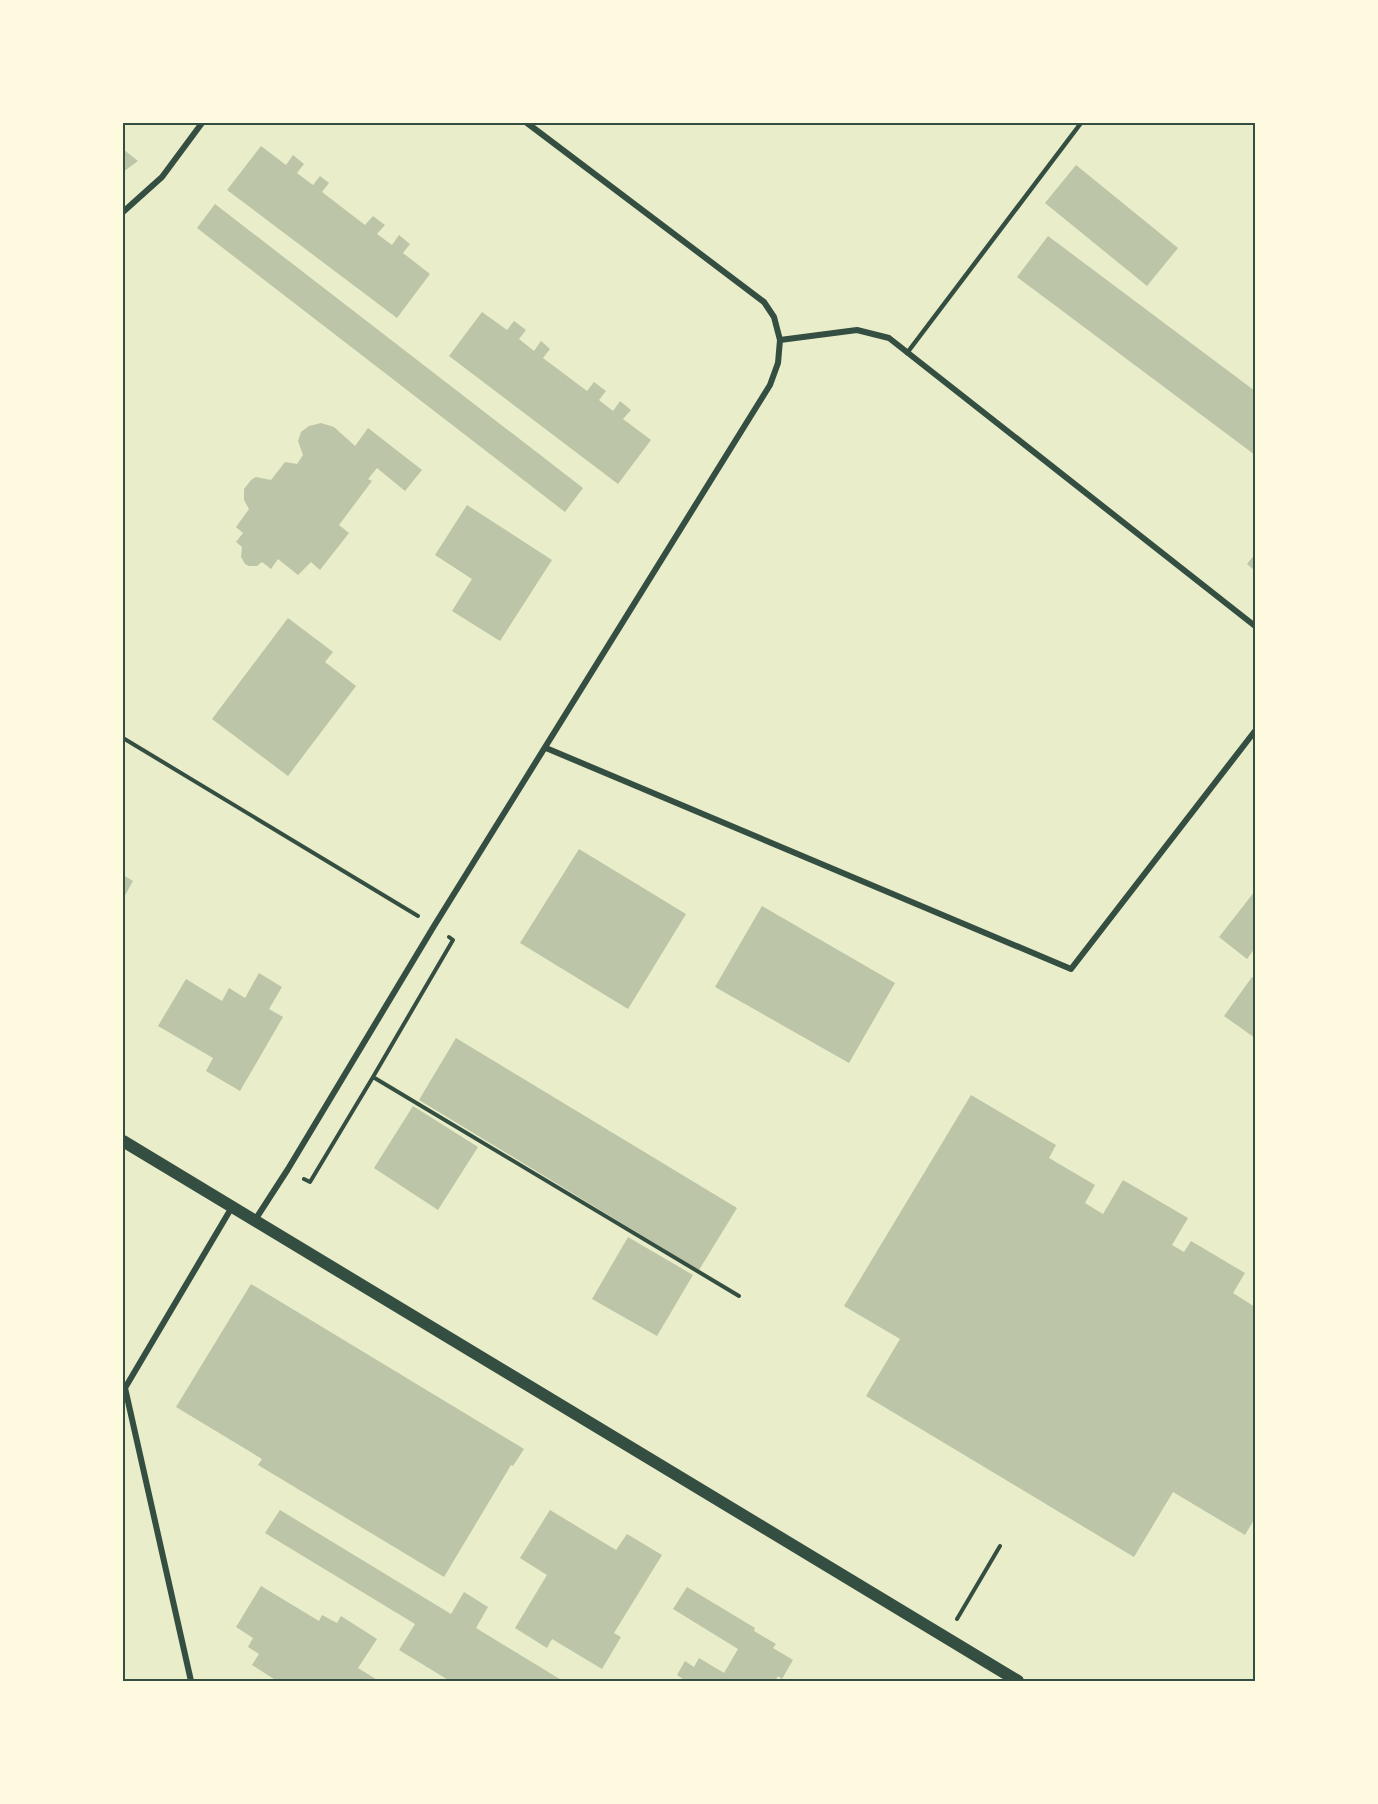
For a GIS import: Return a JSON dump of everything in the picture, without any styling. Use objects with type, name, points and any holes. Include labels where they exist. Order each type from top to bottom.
[{"type":"main road","points":[[123,1141],[1018,1681]]},
{"type":"street","points":[[123,212],[162,177],[202,123]]},
{"type":"street","points":[[255,1220],[434,926],[770,385],[778,363],[780,340],[774,317],[765,302],[527,123]]},
{"type":"street","points":[[780,340],[857,330],[889,338],[1255,626]]},
{"type":"street","points":[[546,748],[1071,969],[1255,731]]},
{"type":"street","points":[[191,1681],[125,1388],[233,1207]]},
{"type":"lane","points":[[907,353],[1081,123]]},
{"type":"path","points":[[123,738],[434,926]]},
{"type":"path","points":[[288,1169],[310,1182],[373,1077],[739,1296]]},
{"type":"path","points":[[946,1637],[1000,1546]]},
{"type":"building","points":[[261,146],[286,165],[293,155],[304,164],[297,173],[313,185],[320,176],[329,183],[322,192],[365,225],[373,216],[385,225],[377,234],[392,245],[399,235],[410,244],[403,253],[430,274],[397,318],[227,190]]},
{"type":"building","points":[[123,149],[138,161],[123,172]]},
{"type":"building","points":[[1076,165],[1178,248],[1147,286],[1045,203]]},
{"type":"building","points":[[215,204],[583,488],[565,512],[197,228]]},
{"type":"building","points":[[1048,236],[1255,391],[1255,455],[1017,277]]},
{"type":"building","points":[[482,312],[507,330],[514,321],[526,330],[519,339],[534,351],[541,341],[550,349],[543,358],[587,391],[594,382],[606,391],[599,400],[613,411],[620,401],[631,410],[623,419],[651,440],[618,484],[449,356]]},
{"type":"building","points":[[321,423],[334,427],[355,446],[368,428],[422,470],[405,491],[377,468],[368,479],[372,481],[339,525],[349,533],[320,570],[311,562],[298,575],[278,559],[271,569],[262,562],[257,566],[245,564],[241,557],[242,547],[236,542],[243,533],[236,527],[249,509],[244,500],[244,489],[256,477],[271,480],[285,462],[297,464],[303,455],[298,441],[301,432],[309,426]]},
{"type":"building","points":[[467,505],[552,560],[500,641],[452,611],[472,579],[435,555]]},
{"type":"building","points":[[1255,554],[1255,571],[1247,564]]},
{"type":"building","points":[[288,618],[333,652],[325,662],[356,686],[288,776],[212,719]]},
{"type":"building","points":[[579,849],[686,914],[628,1009],[520,943]]},
{"type":"building","points":[[123,875],[133,881],[123,899]]},
{"type":"building","points":[[1255,891],[1255,948],[1247,959],[1219,937]]},
{"type":"building","points":[[762,906],[895,983],[849,1063],[715,987]]},
{"type":"building","points":[[259,973],[282,987],[269,1009],[283,1017],[240,1091],[206,1071],[213,1058],[158,1026],[186,979],[222,1001],[229,988],[245,998]]},
{"type":"building","points":[[1252,977],[1255,979],[1255,1038],[1224,1016]]},
{"type":"building","points":[[456,1038],[737,1208],[699,1270],[419,1100]]},
{"type":"building","points":[[971,1095],[1056,1145],[1049,1158],[1095,1185],[1085,1203],[1103,1214],[1123,1180],[1188,1218],[1172,1245],[1184,1252],[1191,1241],[1245,1273],[1233,1293],[1255,1307],[1255,1518],[1245,1535],[1173,1492],[1134,1557],[866,1396],[900,1339],[844,1306]]},
{"type":"building","points":[[413,1106],[478,1147],[438,1210],[374,1168]]},
{"type":"building","points":[[628,1237],[693,1275],[657,1336],[592,1299]]},
{"type":"building","points":[[251,1284],[524,1449],[513,1466],[511,1465],[444,1577],[258,1465],[262,1459],[176,1407]]},
{"type":"building","points":[[280,1510],[451,1614],[464,1592],[488,1607],[476,1628],[563,1681],[450,1681],[399,1650],[415,1624],[265,1533]]},
{"type":"building","points":[[550,1510],[616,1550],[627,1534],[662,1555],[614,1633],[621,1637],[602,1669],[552,1639],[547,1648],[515,1628],[547,1575],[520,1558]]},
{"type":"building","points":[[261,1586],[319,1621],[322,1615],[337,1623],[341,1616],[377,1639],[358,1668],[379,1681],[277,1681],[252,1665],[259,1654],[248,1647],[253,1638],[236,1627]]},
{"type":"building","points":[[687,1587],[755,1628],[754,1631],[776,1644],[773,1648],[793,1660],[782,1679],[778,1676],[775,1681],[681,1681],[683,1679],[677,1675],[685,1661],[694,1667],[699,1658],[724,1673],[738,1649],[673,1609]]}]
